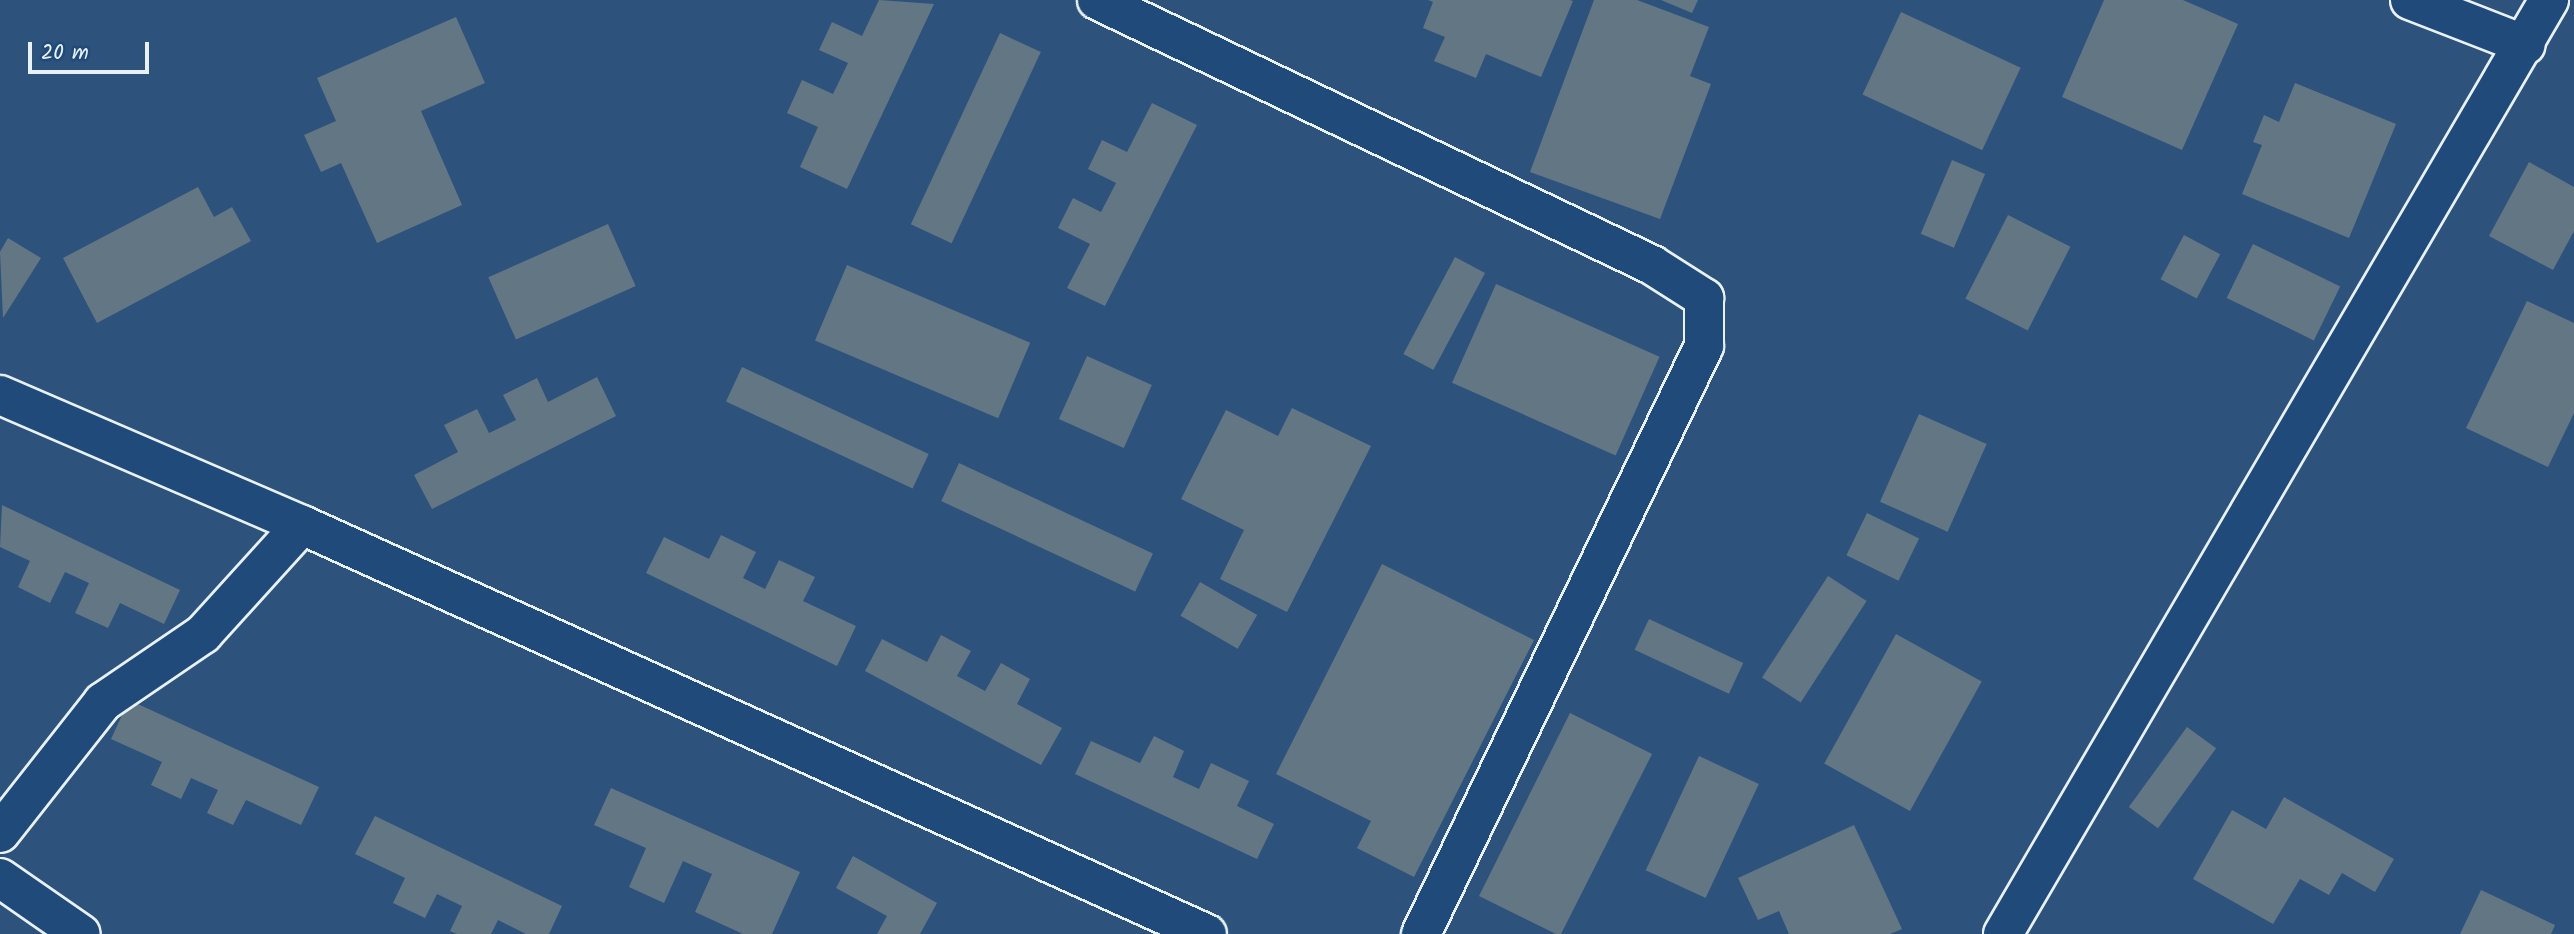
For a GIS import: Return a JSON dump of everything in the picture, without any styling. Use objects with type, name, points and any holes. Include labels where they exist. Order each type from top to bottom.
[{"type":"street","points":[[1097,0],[1652,265],[1704,298],[1704,346],[1421,934]]},
{"type":"street","points":[[2410,0],[2526,45]]},
{"type":"street","points":[[2003,934],[2526,45],[2549,0]]},
{"type":"street","points":[[0,395],[302,525],[1207,934]]},
{"type":"street","points":[[0,832],[103,702],[203,634],[302,525]]},
{"type":"street","points":[[0,878],[81,934]]},
{"type":"building","points":[[879,0],[934,4],[847,189],[800,167],[818,127],[787,113],[802,80],[833,94],[848,63],[819,50],[832,22],[862,36]]},
{"type":"building","points":[[1428,0],[1573,1],[1541,77],[1486,54],[1476,78],[1434,61],[1445,37],[1423,28],[1433,2]]},
{"type":"building","points":[[1594,0],[1637,0],[1709,27],[1690,76],[1711,84],[1660,219],[1530,172]]},
{"type":"building","points":[[1661,0],[1698,0],[1692,13]]},
{"type":"building","points":[[2104,0],[2183,0],[2238,24],[2182,150],[2062,97]]},
{"type":"building","points":[[1901,12],[2021,68],[1982,150],[1863,94]]},
{"type":"building","points":[[456,17],[485,83],[421,111],[462,205],[377,243],[341,163],[321,172],[304,135],[336,121],[317,78]]},
{"type":"building","points":[[1000,33],[1041,52],[952,243],[911,224]]},
{"type":"building","points":[[2295,83],[2396,124],[2349,238],[2242,194],[2262,145],[2253,142],[2264,115],[2279,122]]},
{"type":"building","points":[[1152,103],[1197,125],[1105,306],[1067,288],[1090,244],[1058,228],[1073,198],[1101,212],[1116,183],[1088,169],[1102,140],[1127,152]]},
{"type":"building","points":[[1952,160],[1985,174],[1954,248],[1921,234]]},
{"type":"building","points":[[2529,162],[2574,187],[2574,231],[2553,270],[2489,236]]},
{"type":"building","points":[[198,187],[214,217],[232,207],[251,241],[97,323],[63,258]]},
{"type":"building","points":[[2008,215],[2070,247],[2028,331],[1965,299]]},
{"type":"building","points":[[608,224],[636,286],[516,339],[488,277]]},
{"type":"building","points":[[2184,235],[2220,254],[2197,298],[2161,279]]},
{"type":"building","points":[[8,238],[41,258],[3,318],[0,252]]},
{"type":"building","points":[[2253,244],[2340,287],[2314,340],[2227,298]]},
{"type":"building","points":[[1455,257],[1485,273],[1433,370],[1403,354]]},
{"type":"building","points":[[847,265],[1030,343],[998,418],[815,340]]},
{"type":"building","points":[[1496,284],[1660,357],[1616,455],[1452,383]]},
{"type":"building","points":[[2527,301],[2574,323],[2574,413],[2548,467],[2466,428]]},
{"type":"building","points":[[1087,356],[1152,385],[1124,448],[1059,419]]},
{"type":"building","points":[[742,367],[929,454],[913,488],[726,401]]},
{"type":"building","points":[[597,377],[616,416],[432,509],[414,475],[458,452],[444,425],[477,409],[489,433],[516,420],[503,395],[537,378],[548,402]]},
{"type":"building","points":[[1292,408],[1371,446],[1287,612],[1220,579],[1244,530],[1181,499],[1226,410],[1278,436]]},
{"type":"building","points":[[1919,414],[1987,444],[1948,532],[1880,502]]},
{"type":"building","points":[[959,463],[1153,553],[1135,592],[941,501]]},
{"type":"building","points":[[2,505],[180,590],[164,624],[120,603],[108,628],[75,613],[89,583],[65,572],[50,603],[18,587],[30,561],[0,547]]},
{"type":"building","points":[[1867,513],[1919,538],[1899,581],[1846,555]]},
{"type":"building","points":[[721,535],[756,552],[743,578],[765,589],[779,560],[815,577],[803,601],[856,626],[837,666],[646,573],[664,537],[709,559]]},
{"type":"building","points":[[1382,564],[1534,640],[1414,877],[1357,848],[1371,821],[1276,774]]},
{"type":"building","points":[[1828,576],[1867,601],[1801,703],[1762,677]]},
{"type":"building","points":[[1200,582],[1257,615],[1238,649],[1180,616]]},
{"type":"building","points":[[1649,619],[1743,663],[1729,694],[1635,650]]},
{"type":"building","points":[[1896,634],[1982,682],[1910,811],[1824,763]]},
{"type":"building","points":[[941,635],[971,651],[957,676],[985,691],[1001,663],[1030,679],[1017,704],[1062,728],[1041,765],[865,671],[882,639],[927,662]]},
{"type":"building","points":[[129,700],[319,787],[301,825],[246,800],[233,825],[207,813],[218,790],[191,778],[181,799],[151,785],[162,762],[111,739]]},
{"type":"building","points":[[1570,713],[1652,754],[1561,934],[1556,934],[1479,896]]},
{"type":"building","points":[[2187,727],[2216,748],[2158,828],[2129,807]]},
{"type":"building","points":[[1154,736],[1184,751],[1173,777],[1199,789],[1211,763],[1249,781],[1237,806],[1274,824],[1257,859],[1075,774],[1091,741],[1140,763]]},
{"type":"building","points":[[1699,756],[1759,784],[1706,898],[1646,870]]},
{"type":"building","points":[[611,788],[800,872],[772,934],[743,934],[695,912],[712,874],[683,861],[664,903],[629,887],[646,848],[594,825]]},
{"type":"building","points":[[2284,797],[2394,859],[2375,892],[2342,873],[2329,895],[2300,879],[2273,924],[2193,879],[2232,810],[2266,829]]},
{"type":"building","points":[[375,816],[562,906],[549,934],[526,934],[498,920],[491,934],[457,934],[450,931],[462,906],[437,894],[425,918],[393,903],[405,878],[355,854]]},
{"type":"building","points":[[1854,825],[1902,929],[1890,934],[1789,934],[1779,911],[1758,920],[1738,878]]},
{"type":"building","points":[[853,856],[937,903],[920,934],[877,934],[887,916],[836,888]]},
{"type":"building","points":[[2481,890],[2555,925],[2551,934],[2460,934]]}]
